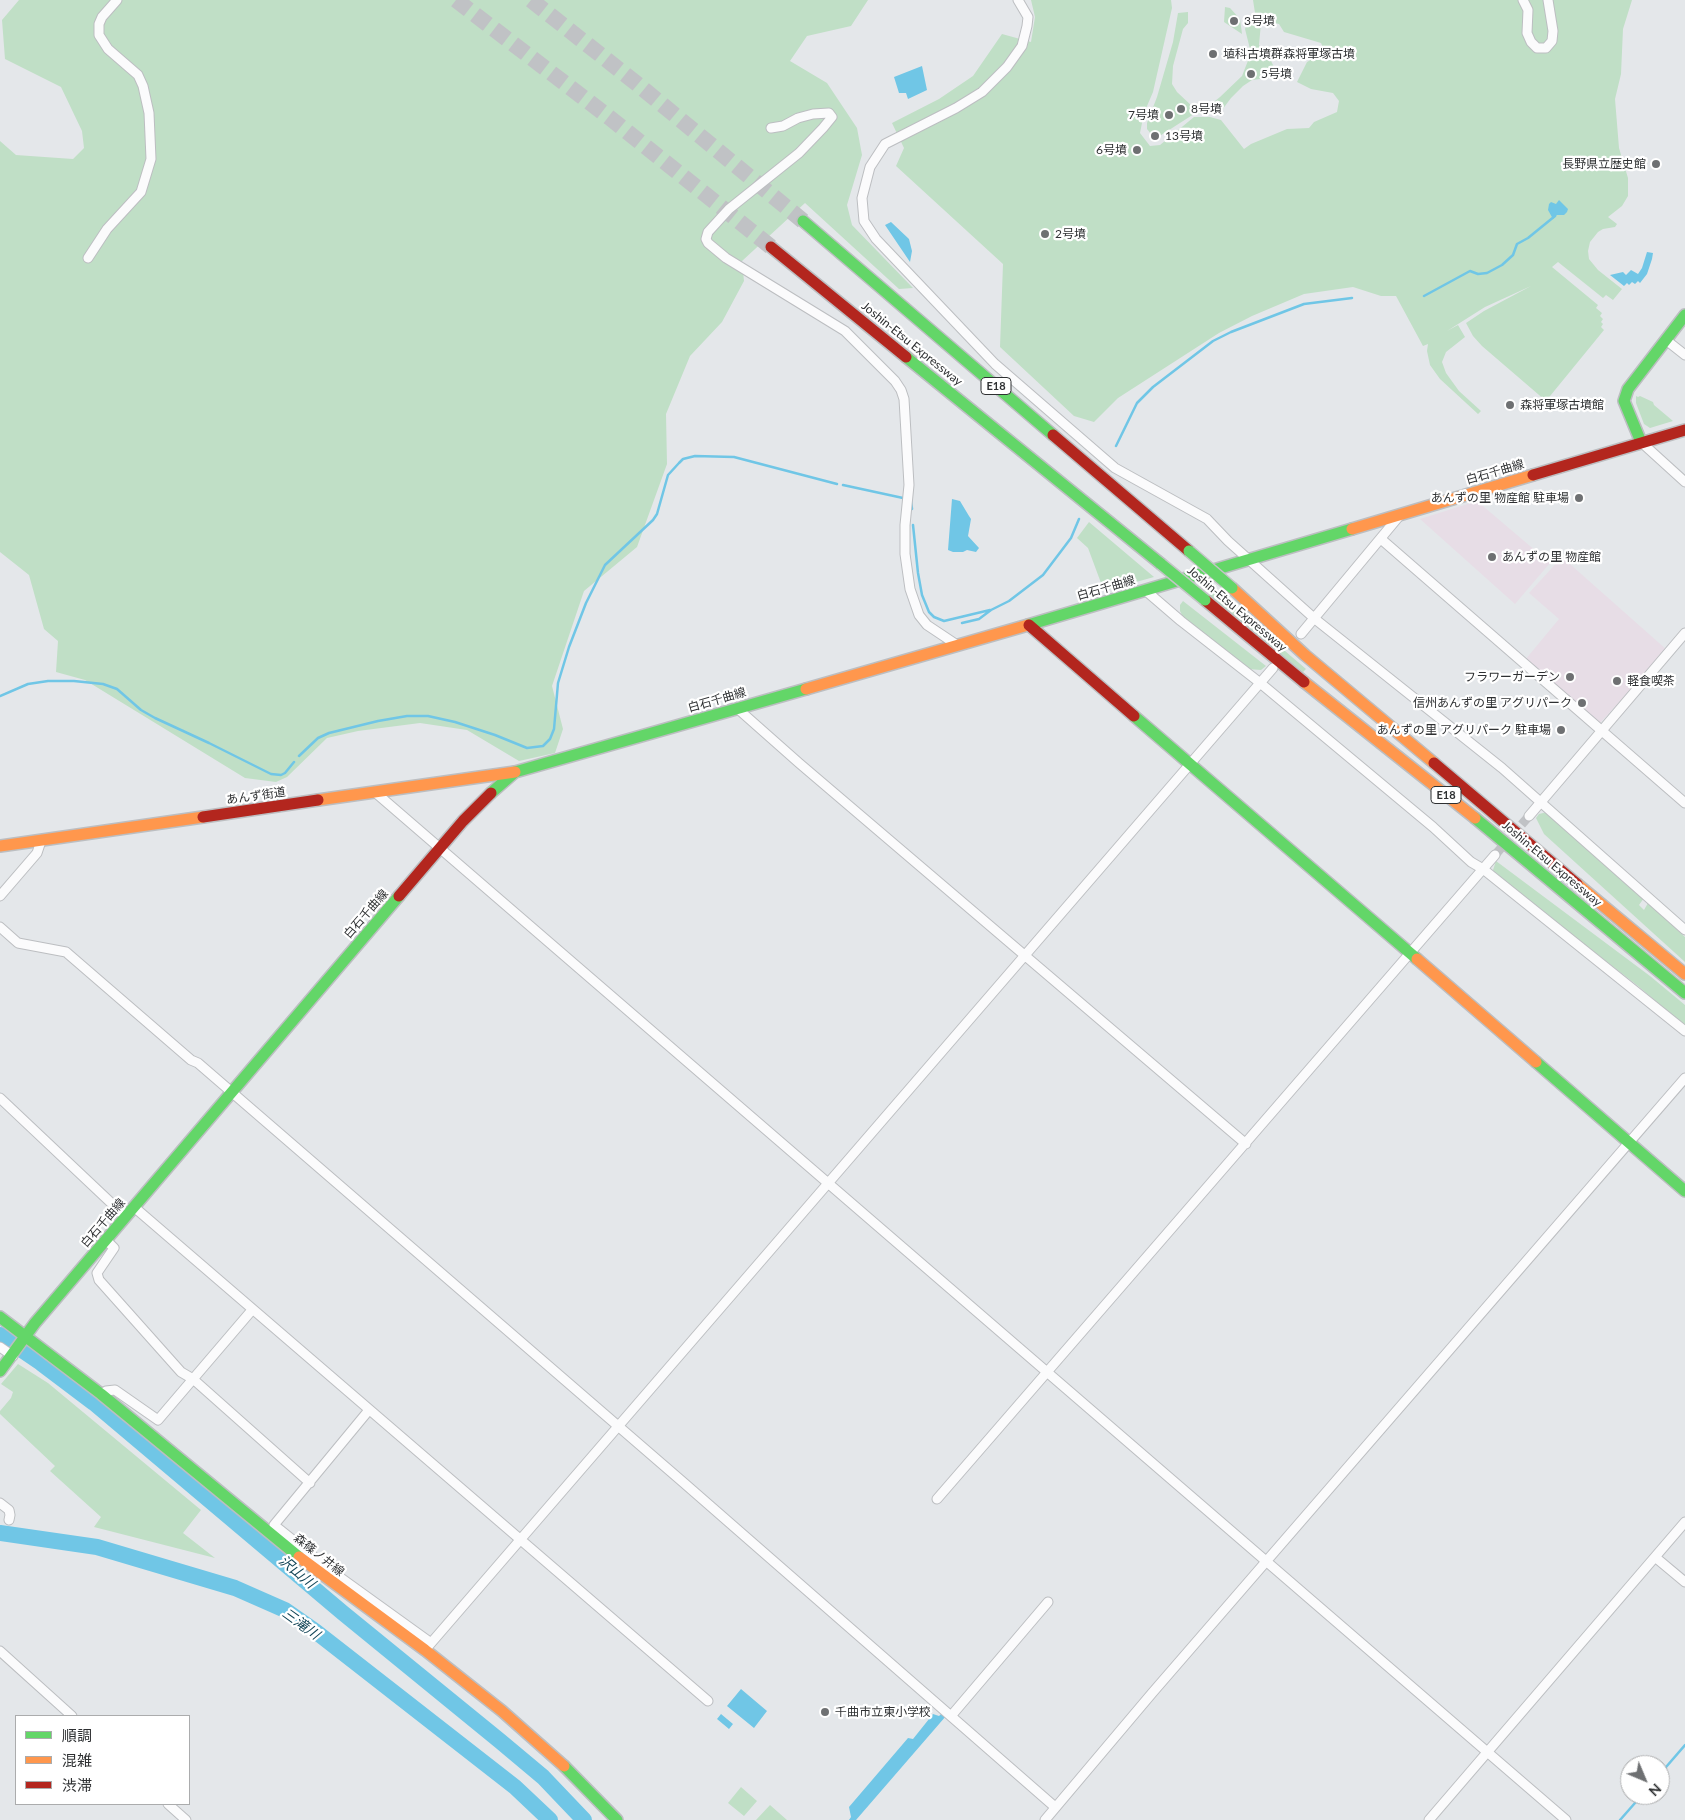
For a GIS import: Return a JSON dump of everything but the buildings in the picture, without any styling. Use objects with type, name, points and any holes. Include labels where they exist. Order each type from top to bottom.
[{"type":"main road","name":"Joshin-Etsu Expressway","points":[[803,221],[1232,588],[1305,654],[1685,974]]},
{"type":"main road","name":"Joshin-Etsu Expressway","points":[[771,247],[1290,671],[1463,808],[1685,993]]},
{"type":"main road","points":[[1641,442],[1624,400],[1628,389],[1685,315]]},
{"type":"main road","name":"白石千曲線","points":[[0,1371],[35,1323],[469,815],[515,772],[1029,625],[1685,430]]},
{"type":"main road","points":[[1029,625],[1685,1191]]},
{"type":"main road","name":"あんず街道","points":[[0,846],[515,772]]},
{"type":"main road","name":"森篠ノ井線","points":[[0,1317],[25,1339],[101,1394],[306,1563],[428,1647],[531,1735],[578,1779],[617,1820]]},
{"type":"street","points":[[88,258],[107,229],[140,192],[150,159],[149,113],[143,86],[138,75],[108,49],[98,35],[102,17],[117,0]]},
{"type":"street","points":[[1018,0],[1028,17],[1022,46],[1018,54],[982,92],[956,108],[885,144],[870,167],[862,198],[864,221],[876,239],[995,364],[1115,468],[1207,518],[1228,541],[1315,619],[1502,768],[1685,930]]},
{"type":"street","points":[[1523,0],[1528,10],[1527,33],[1531,42],[1537,48],[1546,48],[1552,41],[1553,31],[1548,0]]},
{"type":"street","points":[[771,128],[783,126],[798,118],[813,114],[829,113],[832,117],[799,153],[729,209],[708,232],[706,239],[708,243],[726,258],[845,331],[895,381],[901,390],[904,399],[909,485],[905,525],[905,554],[910,589],[919,615],[923,620],[958,645]]},
{"type":"street","points":[[1666,340],[1685,355]]},
{"type":"street","points":[[1641,442],[1685,482]]},
{"type":"street","points":[[1302,634],[1400,514]]},
{"type":"street","points":[[1381,539],[1685,803]]},
{"type":"street","points":[[1145,590],[1180,621],[1259,682],[1471,862],[1483,869],[1685,1031]]},
{"type":"street","points":[[1528,816],[1685,633]]},
{"type":"street","points":[[369,1410],[274,1526],[428,1647],[1273,668]]},
{"type":"street","points":[[738,709],[1246,1144]]},
{"type":"street","points":[[376,793],[1566,1820]]},
{"type":"street","points":[[0,896],[36,853],[41,841]]},
{"type":"street","points":[[937,1499],[1495,855]]},
{"type":"street","points":[[0,927],[18,943],[66,952],[691,1489],[1055,1806]]},
{"type":"street","points":[[1045,1820],[1055,1806],[1685,1078]]},
{"type":"street","points":[[0,1098],[126,1217]]},
{"type":"street","points":[[134,1207],[708,1701]]},
{"type":"street","points":[[106,1240],[114,1248],[97,1273],[99,1280],[181,1372],[193,1379],[310,1483]]},
{"type":"street","points":[[101,1394],[106,1391],[115,1390],[158,1420],[252,1310]]},
{"type":"street","points":[[0,1347],[13,1355]]},
{"type":"street","points":[[0,1503],[9,1510],[9,1520]]},
{"type":"street","points":[[1428,1820],[1685,1522]]},
{"type":"street","points":[[1655,1557],[1685,1582]]},
{"type":"street","points":[[951,1716],[1048,1602]]},
{"type":"street","points":[[0,1651],[71,1715]]},
{"type":"street","points":[[169,1805],[186,1820]]},
{"type":"shaded area","points":[[1477,501],[1550,563],[1515,604],[1420,519]]},
{"type":"shaded area","points":[[1562,557],[1667,650],[1599,724],[1525,660],[1559,619],[1529,593]]},
{"type":"green space","points":[[19,0],[868,0],[851,26],[807,36],[790,61],[827,83],[857,128],[862,155],[847,205],[852,225],[913,288],[899,289],[805,203],[742,261],[744,281],[722,322],[690,356],[666,414],[667,464],[637,547],[584,591],[552,686],[563,729],[555,753],[519,761],[467,730],[420,723],[358,731],[327,738],[287,777],[276,782],[245,778],[85,680],[56,672],[58,641],[44,629],[29,575],[0,552],[0,141],[16,155],[73,159],[84,148],[82,131],[61,87],[5,59],[2,20]]},
{"type":"green space","points":[[1031,0],[1171,0],[1172,8],[1153,92],[1144,113],[1140,133],[1150,146],[1160,145],[1194,117],[1210,117],[1221,120],[1244,149],[1251,144],[1287,129],[1309,128],[1314,122],[1337,112],[1339,101],[1333,93],[1311,89],[1297,82],[1307,62],[1325,52],[1321,43],[1284,32],[1279,24],[1267,21],[1255,13],[1253,0],[1632,0],[1623,29],[1621,74],[1615,99],[1619,148],[1628,178],[1628,196],[1622,206],[1608,217],[1617,224],[1615,227],[1598,232],[1590,242],[1588,251],[1589,259],[1598,270],[1622,289],[1613,300],[1606,295],[1603,298],[1558,262],[1552,267],[1598,305],[1596,308],[1602,313],[1600,316],[1603,319],[1601,322],[1603,324],[1601,327],[1604,330],[1546,401],[1482,346],[1473,336],[1466,323],[1484,311],[1531,286],[1485,307],[1447,331],[1458,325],[1465,337],[1446,352],[1442,362],[1446,373],[1459,391],[1481,411],[1478,414],[1440,379],[1430,365],[1427,351],[1428,344],[1423,346],[1396,296],[1381,296],[1353,287],[1304,294],[1252,316],[1219,333],[1118,398],[1094,422],[1074,416],[1000,347],[1003,264],[896,166],[904,148],[892,123],[939,99],[973,76],[1002,34],[1031,42],[1035,17]]},
{"type":"green space","points":[[1225,7],[1230,8],[1240,19],[1242,34],[1224,22]]},
{"type":"green space","points":[[1188,12],[1188,23],[1183,29],[1173,66],[1172,84],[1177,92],[1193,107],[1201,108],[1210,105],[1242,76],[1251,53],[1245,29],[1251,15],[1257,17],[1261,23],[1259,45],[1270,59],[1277,73],[1276,77],[1252,80],[1231,98],[1219,114],[1194,114],[1155,139],[1147,129],[1147,123],[1157,97],[1173,42],[1178,13]]},
{"type":"green space","points":[[1636,396],[1653,402],[1673,421],[1650,428],[1644,424],[1636,403]]},
{"type":"green space","points":[[1089,522],[1154,577],[1104,591],[1088,548],[1077,538]]},
{"type":"green space","points":[[1214,590],[1306,669],[1303,672],[1209,595]]},
{"type":"green space","points":[[1183,601],[1266,666],[1261,670],[1248,669],[1183,617],[1180,605]]},
{"type":"green space","points":[[1547,812],[1644,898],[1639,905],[1644,910],[1648,903],[1685,937],[1685,962],[1544,834],[1536,818],[1539,814]]},
{"type":"green space","points":[[1496,861],[1650,976],[1685,1005],[1685,1026],[1638,986],[1495,875],[1493,870]]},
{"type":"green space","points":[[18,1364],[48,1383],[201,1510],[183,1533],[215,1558],[94,1527],[101,1517],[50,1471],[55,1466],[0,1414],[0,1411],[11,1398],[13,1392],[1,1384]]},
{"type":"green space","points":[[741,1787],[757,1801],[744,1816],[728,1803]]},
{"type":"green space","points":[[770,1805],[787,1820],[756,1820]]},
{"type":"water","points":[[922,66],[927,90],[908,99],[906,93],[899,93],[894,77]]},
{"type":"water","points":[[1559,200],[1568,209],[1564,215],[1557,215],[1553,219],[1548,210],[1549,204],[1551,202],[1556,204]]},
{"type":"water","points":[[891,222],[909,239],[912,251],[910,262],[885,225]]},
{"type":"water","points":[[1647,252],[1653,253],[1652,259],[1647,274],[1640,283],[1638,281],[1635,284],[1632,282],[1624,286],[1610,275],[1623,272],[1626,275],[1631,270],[1638,274]]},
{"type":"water","points":[[952,499],[960,501],[971,519],[968,536],[979,548],[976,552],[967,550],[953,552],[948,550]]},
{"type":"water","points":[[741,1689],[767,1711],[754,1728],[727,1706]]},
{"type":"water","points":[[942,1713],[946,1716],[856,1820],[849,1820],[851,1817],[849,1807],[908,1738],[913,1739],[933,1714],[939,1716]]},
{"type":"water","points":[[721,1714],[733,1724],[729,1729],[717,1719]]},
{"type":"waterway","points":[[1424,296],[1470,271],[1478,274],[1487,273],[1502,265],[1513,255],[1517,244],[1528,238],[1555,216]]},
{"type":"waterway","points":[[1116,446],[1137,403],[1153,387],[1213,341],[1231,332],[1304,304],[1352,298]]},
{"type":"waterway","points":[[299,756],[318,738],[329,733],[407,716],[428,716],[455,722],[527,748],[543,746],[550,739],[554,729],[558,683],[569,647],[586,603],[605,565],[653,520],[657,514],[668,475],[683,459],[695,456],[734,457],[837,484]]},
{"type":"waterway","points":[[843,485],[903,498]]},
{"type":"waterway","points":[[911,501],[912,509]]},
{"type":"waterway","points":[[962,623],[979,619],[991,610],[1009,601],[1043,575],[1071,538],[1079,519]]},
{"type":"waterway","points":[[913,525],[922,595],[929,612],[934,617],[944,621],[990,610]]},
{"type":"waterway","points":[[0,696],[28,684],[48,681],[103,684],[117,689],[141,710],[155,718],[271,774],[281,775],[285,773],[294,762]]},
{"type":"waterway","name":"沢山川","points":[[0,1335],[94,1403],[343,1613],[543,1777],[584,1820]]},
{"type":"waterway","name":"三滝川","points":[[0,1533],[97,1547],[235,1588],[285,1610],[315,1631],[515,1787],[550,1820]]},
{"type":"waterway","points":[[1670,1762],[1685,1745]]},
{"type":"waterway","points":[[1620,1820],[1633,1805]]},
{"type":"tunnel","points":[[456,0],[610,118],[771,247]]},
{"type":"tunnel","points":[[531,0],[636,83],[803,221]]},
{"type":"tunnel","points":[[1495,855],[1529,816]]},
{"type":"traffic: fast","points":[[803,221],[1053,435]]},
{"type":"traffic: fast","points":[[1641,442],[1624,401],[1628,389],[1685,315]]},
{"type":"traffic: fast","points":[[906,357],[1161,564]]},
{"type":"traffic: fast","points":[[1028,625],[1352,529]]},
{"type":"traffic: fast","points":[[1189,551],[1232,588]]},
{"type":"traffic: fast","points":[[1161,564],[1205,600]]},
{"type":"traffic: fast","points":[[491,793],[515,772],[806,689]]},
{"type":"traffic: fast","points":[[1134,716],[1417,959]]},
{"type":"traffic: fast","points":[[1475,818],[1685,993]]},
{"type":"traffic: fast","points":[[0,1371],[35,1323],[399,896]]},
{"type":"traffic: fast","points":[[1536,1062],[1685,1191]]},
{"type":"traffic: fast","points":[[0,1317],[101,1394],[299,1557]]},
{"type":"traffic: fast","points":[[564,1766],[617,1820]]},
{"type":"traffic: slow","points":[[1352,529],[1533,475]]},
{"type":"traffic: slow","points":[[1232,588],[1305,655],[1434,763]]},
{"type":"traffic: slow","points":[[806,689],[1028,625]]},
{"type":"traffic: slow","points":[[1304,682],[1475,818]]},
{"type":"traffic: slow","points":[[318,800],[515,772]]},
{"type":"traffic: slow","points":[[0,846],[203,817]]},
{"type":"traffic: slow","points":[[1577,884],[1685,974]]},
{"type":"traffic: slow","points":[[1417,959],[1536,1062]]},
{"type":"traffic: slow","points":[[299,1557],[425,1650],[502,1711],[564,1766]]},
{"type":"traffic: jam","points":[[771,247],[906,357]]},
{"type":"traffic: jam","points":[[1533,475],[1685,430]]},
{"type":"traffic: jam","points":[[1053,435],[1189,551]]},
{"type":"traffic: jam","points":[[1205,600],[1304,682]]},
{"type":"traffic: jam","points":[[1029,625],[1134,716]]},
{"type":"traffic: jam","points":[[1434,763],[1577,884]]},
{"type":"traffic: jam","points":[[399,896],[463,821],[491,793]]},
{"type":"traffic: jam","points":[[203,817],[318,800]]},
{"type":"place","name":"3号墳","points":[[1234,21]]},
{"type":"place","name":"埴科古墳群森将軍塚古墳","points":[[1213,54]]},
{"type":"place","name":"5号墳","points":[[1251,74]]},
{"type":"place","name":"8号墳","points":[[1181,109]]},
{"type":"place","name":"7号墳","points":[[1169,115]]},
{"type":"place","name":"13号墳","points":[[1155,136]]},
{"type":"place","name":"6号墳","points":[[1137,150]]},
{"type":"place","name":"長野県立歴史館","points":[[1656,164]]},
{"type":"place","name":"2号墳","points":[[1045,234]]},
{"type":"place","name":"森将軍塚古墳館","points":[[1510,405]]},
{"type":"place","name":"あんずの里 物産館 駐車場","points":[[1579,498]]},
{"type":"place","name":"あんずの里 物産館","points":[[1492,557]]},
{"type":"place","name":"フラワーガーデン","points":[[1570,677]]},
{"type":"place","name":"軽食喫茶","points":[[1617,681]]},
{"type":"place","name":"信州あんずの里 アグリパーク","points":[[1582,703]]},
{"type":"place","name":"あんずの里 アグリパーク 駐車場","points":[[1561,730]]},
{"type":"place","name":"千曲市立東小学校","points":[[825,1712]]}]
